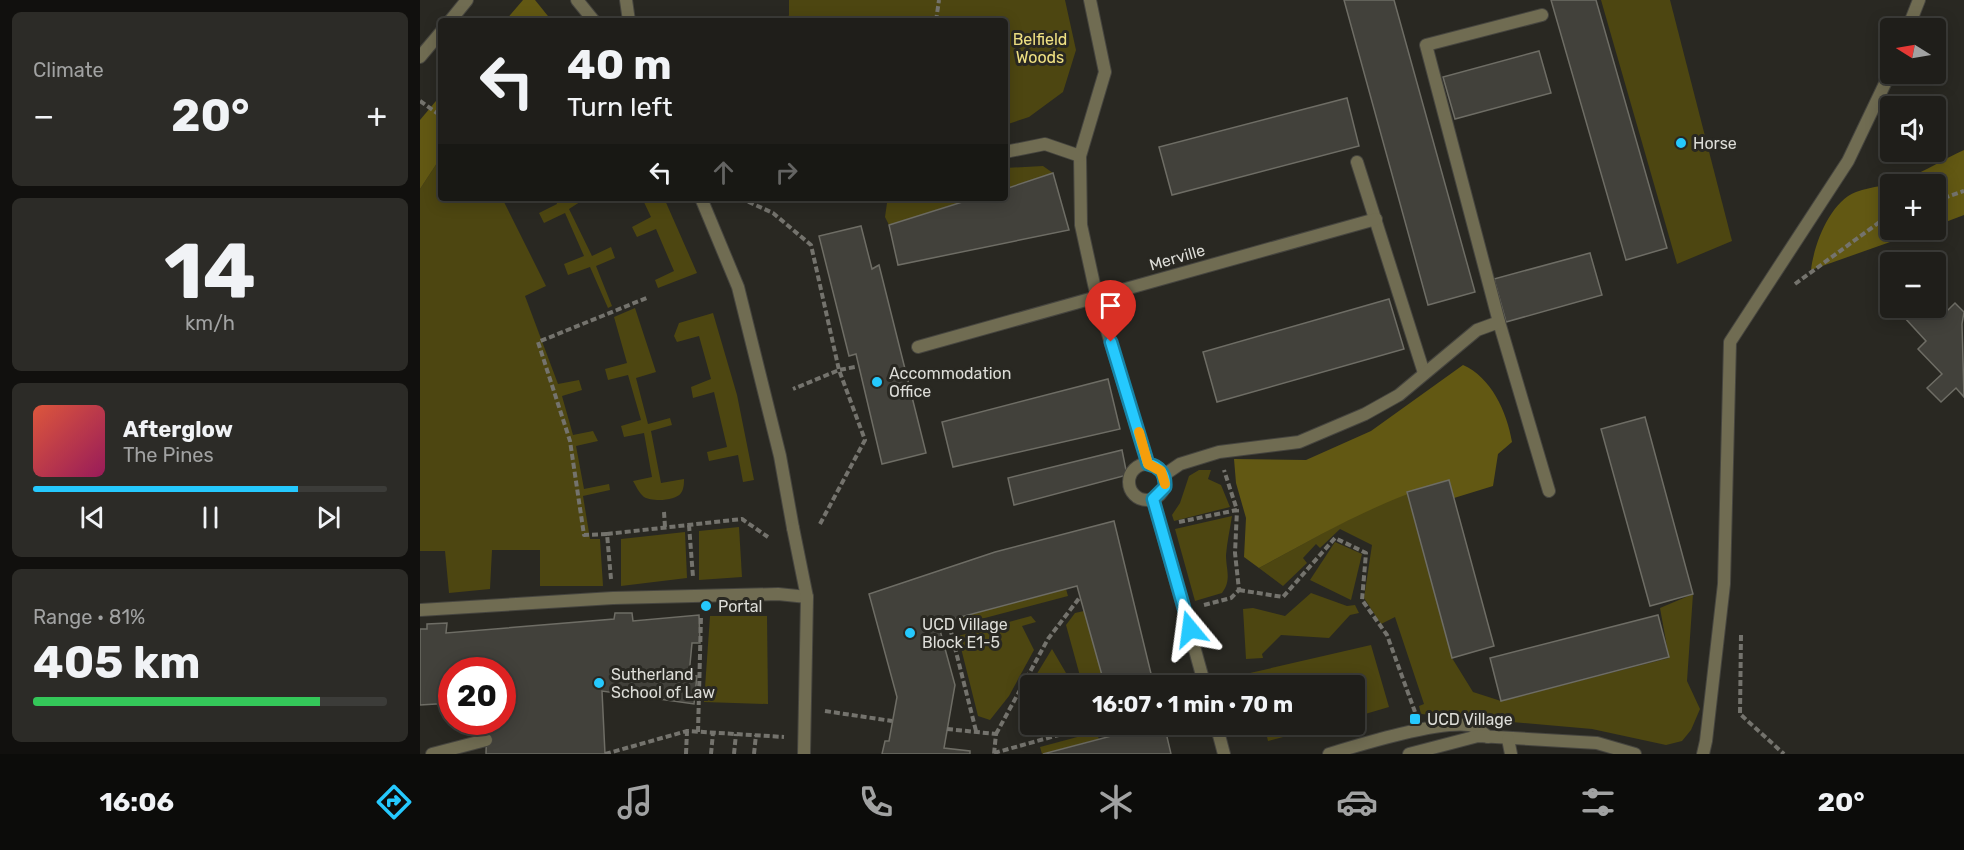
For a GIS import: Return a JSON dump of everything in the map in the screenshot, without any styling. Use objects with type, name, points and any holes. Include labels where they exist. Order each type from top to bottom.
[{"type":"street","points":[[452,18],[467,0]]},
{"type":"street","points":[[577,0],[592,18]]},
{"type":"street","points":[[626,0],[629,18]]},
{"type":"street","points":[[1090,0],[1106,72],[1080,156],[1081,225],[1097,298],[1148,464]]},
{"type":"street","points":[[1912,18],[1919,0]]},
{"type":"street","points":[[1542,15],[1426,45],[1499,322],[1550,491]]},
{"type":"street","points":[[420,57],[438,36]]},
{"type":"street","points":[[1703,754],[1724,584],[1730,342],[1848,161],[1885,84]]},
{"type":"street","points":[[1008,151],[1045,144],[1080,156]]},
{"type":"street","points":[[1357,162],[1424,373]]},
{"type":"street","points":[[701,201],[738,287],[780,456],[807,597],[804,754]]},
{"type":"street","name":"Merville","points":[[918,347],[1376,219]]},
{"type":"street","points":[[1164,475],[1180,464],[1219,452],[1299,442],[1365,414],[1399,395],[1477,330],[1499,322]]},
{"type":"street","points":[[1148,464],[1157,467],[1164,475],[1165,487],[1153,499],[1136,496],[1130,486],[1133,471],[1148,464]]},
{"type":"street","points":[[1153,499],[1202,675]]},
{"type":"street","points":[[420,610],[613,598],[778,594],[807,597]]},
{"type":"street","points":[[1329,754],[1421,730],[1463,725],[1472,725],[1488,738]]},
{"type":"street","points":[[1219,735],[1224,754]]},
{"type":"street","points":[[1409,754],[1478,736],[1508,740],[1597,743],[1635,754]]},
{"type":"street","points":[[432,754],[486,740]]},
{"type":"street","points":[[1508,740],[1511,754]]},
{"type":"street","points":[[1446,754],[1458,741]]},
{"type":"path","points":[[936,18],[939,0]]},
{"type":"path","points":[[420,101],[438,114]]},
{"type":"path","points":[[1946,197],[1964,191]]},
{"type":"path","points":[[747,201],[773,213],[811,245],[839,370],[865,440],[820,524]]},
{"type":"path","points":[[1789,288],[1880,222]]},
{"type":"path","points":[[650,297],[538,342],[570,441],[584,535],[742,519],[768,537]]},
{"type":"path","points":[[793,389],[839,370],[855,366]]},
{"type":"path","points":[[1219,452],[1237,510],[1235,553],[1239,590]]},
{"type":"path","points":[[1161,526],[1237,510]]},
{"type":"path","points":[[664,513],[665,527]]},
{"type":"path","points":[[689,525],[695,597],[703,620],[698,732]]},
{"type":"path","points":[[607,534],[613,598]]},
{"type":"path","points":[[1239,590],[1283,597],[1335,538],[1366,553],[1362,600],[1387,635],[1417,718]]},
{"type":"path","points":[[1185,610],[1231,598],[1239,590]]},
{"type":"path","points":[[1060,735],[994,754],[996,734],[1048,639],[1080,597]]},
{"type":"path","points":[[948,620],[976,731]]},
{"type":"path","points":[[1741,632],[1740,714],[1784,754]]},
{"type":"path","points":[[838,712],[892,721]]},
{"type":"path","points":[[947,729],[996,734]]},
{"type":"path","points":[[686,754],[687,731]]},
{"type":"path","points":[[605,754],[687,731],[780,737]]},
{"type":"path","points":[[711,754],[713,733]]},
{"type":"path","points":[[734,754],[735,734]]},
{"type":"path","points":[[754,754],[756,735]]},
{"type":"green space","name":"Belfield Woods","points":[[789,0],[1065,0],[1076,50],[1063,92],[1029,117],[1008,124],[1008,18],[788,18]]},
{"type":"green space","points":[[1601,0],[1670,0],[1732,241],[1677,264]]},
{"type":"green space","points":[[438,162],[438,201],[504,201],[546,286],[525,296],[558,384],[579,380],[582,390],[562,396],[573,435],[593,431],[598,441],[576,446],[584,489],[609,484],[610,490],[583,496],[590,539],[600,539],[603,586],[540,586],[540,550],[492,550],[490,589],[449,593],[445,551],[420,551],[420,189]]},
{"type":"green space","points":[[1043,166],[1053,173],[1008,188],[1008,168]]},
{"type":"green space","points":[[556,201],[581,201],[569,209],[592,256],[611,247],[615,258],[596,266],[612,306],[608,308],[590,267],[568,275],[564,264],[584,256],[565,213],[544,223],[539,213],[557,204]]},
{"type":"green space","points":[[643,201],[665,201],[697,273],[658,288],[655,280],[674,271],[656,229],[637,237],[632,227],[651,217]]},
{"type":"green space","points":[[890,201],[965,201],[889,225],[885,217],[887,203]]},
{"type":"green space","points":[[635,308],[656,372],[636,378],[648,424],[670,418],[672,425],[651,431],[661,483],[684,479],[681,493],[674,498],[664,500],[644,497],[633,481],[652,477],[644,433],[624,437],[621,426],[641,420],[628,375],[608,380],[605,369],[627,363],[614,317]]},
{"type":"green space","points":[[713,313],[737,395],[754,480],[743,482],[738,455],[709,461],[707,452],[727,447],[714,392],[693,398],[691,387],[711,379],[699,336],[677,342],[674,336],[679,323]]},
{"type":"green space","points":[[1199,470],[1211,470],[1208,479],[1221,485],[1230,507],[1174,521],[1172,515],[1180,503],[1189,476]]},
{"type":"green space","points":[[1407,492],[1452,658],[1473,692],[1501,701],[1669,658],[1660,608],[1693,594],[1687,681],[1700,709],[1691,730],[1682,741],[1666,745],[1592,729],[1421,714],[1419,706],[1424,704],[1395,617],[1381,624],[1364,598],[1372,545],[1340,529],[1320,548],[1316,544],[1303,558],[1307,563],[1283,586],[1259,568],[1358,514]]},
{"type":"green space","points":[[1232,516],[1226,550],[1227,584],[1222,593],[1195,601],[1175,529]]},
{"type":"green space","points":[[739,527],[742,577],[699,580],[699,531]]},
{"type":"green space","points":[[685,532],[687,578],[621,586],[621,539]]},
{"type":"green space","points":[[1335,542],[1362,554],[1351,600],[1310,580]]},
{"type":"green space","points":[[1066,589],[1068,596],[962,624],[961,617]]},
{"type":"green space","points":[[1311,593],[1347,606],[1355,605],[1359,613],[1350,615],[1329,638],[1281,635],[1262,654],[1263,658],[1246,659],[1243,609],[1253,608],[1285,616]]},
{"type":"green space","points":[[1084,611],[1102,675],[1080,675],[1066,625],[1075,613]]},
{"type":"green space","points":[[710,616],[767,616],[768,704],[704,702]]},
{"type":"green space","points":[[1031,616],[1036,622],[1022,626],[1034,650],[1009,696],[990,720],[978,716],[958,636]]},
{"type":"green space","points":[[1371,645],[1389,707],[1365,714],[1365,675],[1251,675],[1250,673]]},
{"type":"green space","points":[[1052,649],[1067,675],[1036,675]]},
{"type":"green space","points":[[1085,735],[1097,735],[1099,739],[1042,754],[1040,747]]},
{"type":"green space","points":[[1267,735],[1290,735],[1268,741]]},
{"type":"shaded area","points":[[523,0],[535,0],[550,18],[508,18]]},
{"type":"shaded area","points":[[438,99],[438,162],[420,189],[420,120]]},
{"type":"shaded area","points":[[1964,150],[1964,215],[1946,222],[1946,174],[1916,174],[1940,162],[1946,162],[1946,159]]},
{"type":"shaded area","points":[[1880,186],[1880,240],[1896,240],[1811,270],[1816,248],[1831,214],[1847,197],[1862,190]]},
{"type":"shaded area","points":[[1463,365],[1482,378],[1489,387],[1502,408],[1510,431],[1512,442],[1498,454],[1493,486],[1454,498],[1449,481],[1375,508],[1259,568],[1244,557],[1246,518],[1236,483],[1234,459],[1306,460],[1371,431]]},
{"type":"building","points":[[1344,0],[1394,0],[1475,292],[1428,305]]},
{"type":"building","points":[[1551,0],[1596,0],[1667,248],[1626,260]]},
{"type":"building","points":[[1539,51],[1551,93],[1455,119],[1443,77]]},
{"type":"building","points":[[1347,98],[1359,146],[1172,195],[1159,147]]},
{"type":"building","points":[[1053,173],[1069,230],[898,265],[889,225],[965,201],[1008,201],[1008,188]]},
{"type":"building","points":[[861,226],[872,269],[879,265],[926,453],[882,464],[856,354],[849,356],[819,236]]},
{"type":"building","points":[[1590,253],[1602,295],[1506,322],[1494,279]]},
{"type":"building","points":[[1389,299],[1404,349],[1217,402],[1203,352]]},
{"type":"building","points":[[1955,303],[1964,312],[1962,324],[1964,397],[1956,388],[1941,402],[1927,388],[1942,374],[1918,349],[1926,341],[1905,318],[1946,318],[1946,308],[1948,310]]},
{"type":"building","points":[[1108,379],[1120,429],[953,467],[942,422]]},
{"type":"building","points":[[1645,417],[1693,594],[1650,606],[1601,429]]},
{"type":"building","points":[[1122,450],[1127,475],[1014,505],[1008,478]]},
{"type":"building","points":[[1449,480],[1494,646],[1452,658],[1407,492]]},
{"type":"building","name":"UCD Village Block E1-5","points":[[1114,521],[1151,675],[1102,675],[1077,586],[938,623],[955,685],[944,748],[970,751],[970,754],[882,754],[885,741],[889,741],[897,697],[869,594],[995,552]]},
{"type":"building","name":"Sutherland School of Law","points":[[615,613],[632,613],[633,621],[699,615],[700,643],[692,643],[689,675],[697,676],[694,704],[602,691],[605,754],[486,754],[487,735],[516,735],[516,657],[438,657],[438,704],[420,705],[420,629],[427,629],[427,624],[447,623],[446,633],[614,619]]},
{"type":"building","points":[[1658,615],[1669,657],[1501,701],[1490,658]]},
{"type":"building","points":[[1115,735],[1167,735],[1171,754],[1043,754]]},
{"type":"slow traffic","points":[[1139,432],[1148,464],[1161,471],[1165,484]]},
{"type":"place","name":"Horse","points":[[1681,143]]},
{"type":"place","name":"Accommodation Office","points":[[877,382]]},
{"type":"place","name":"Portal","points":[[706,606]]},
{"type":"place","name":"UCD Village Block E1-5","points":[[910,633]]},
{"type":"place","name":"Sutherland School of Law","points":[[599,683]]},
{"type":"place","name":"UCD Village","points":[[1415,719]]},
{"type":"route","points":[[1111,342],[1148,464],[1157,467],[1164,475],[1165,487],[1153,499],[1190,629]]}]
